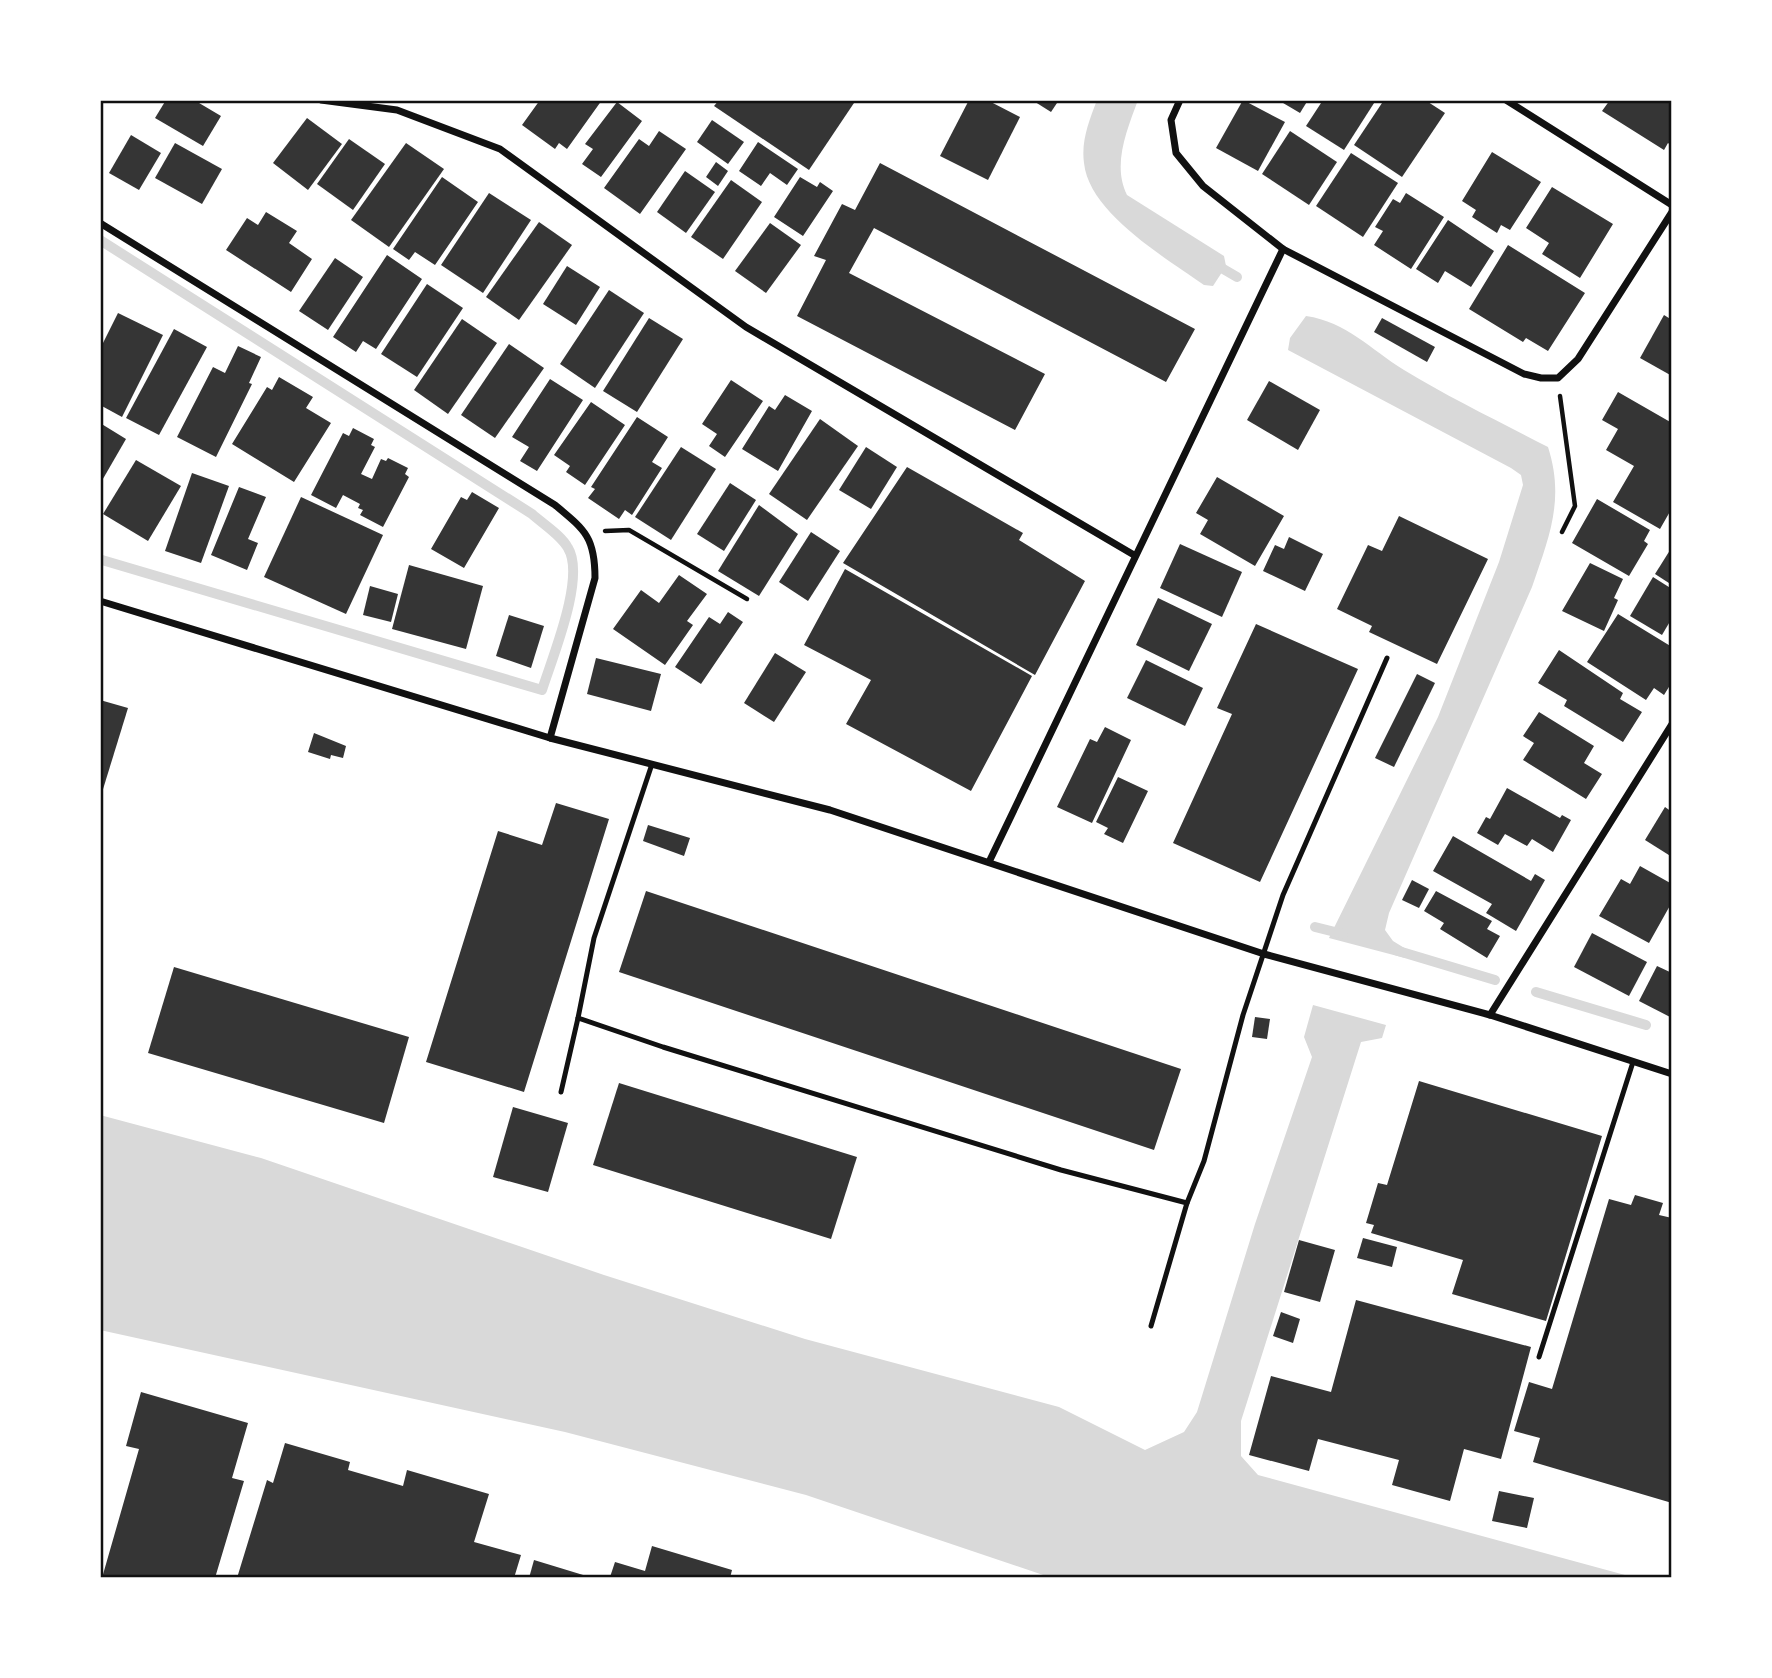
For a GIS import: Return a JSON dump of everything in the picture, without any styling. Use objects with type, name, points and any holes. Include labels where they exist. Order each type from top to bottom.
[{"type":"street","points":[[321,100],[397,110],[500,149],[746,327],[1134,555]]},
{"type":"street","points":[[1180,100],[1171,120],[1176,153],[1203,186],[1283,249],[1524,373],[1541,378],[1558,378],[1578,359],[1672,212]]},
{"type":"street","points":[[1506,100],[1672,205]]},
{"type":"street","points":[[100,223],[555,505],[587,532],[595,554],[595,579],[550,738]]},
{"type":"street","points":[[989,862],[1283,249]]},
{"type":"street","points":[[100,601],[550,738],[830,810],[1264,954],[1490,1015],[1672,1074]]},
{"type":"street","points":[[1490,1015],[1672,724]]},
{"type":"lane","points":[[1151,1326],[1187,1203],[1204,1161],[1243,1015],[1283,895],[1387,659]]},
{"type":"lane","points":[[561,1092],[594,939],[652,764]]},
{"type":"lane","points":[[578,1018],[676,1052],[1035,1162],[1187,1203]]},
{"type":"lane","points":[[1539,1357],[1633,1062]]},
{"type":"path","points":[[1558,378],[1575,506],[1562,532]]},
{"type":"path","points":[[587,532],[629,530],[747,599]]},
{"type":"shaded area","points":[[1097,100],[1138,100],[1121,160],[1127,195],[1224,256],[1226,266],[1213,286],[1204,285],[1151,248],[1114,216],[1100,199],[1089,181],[1083,155],[1086,131]]},
{"type":"shaded area","points":[[1306,316],[1321,319],[1346,330],[1421,380],[1548,447],[1553,466],[1553,518],[1532,587],[1389,913],[1385,930],[1393,941],[1406,949],[1405,958],[1329,938],[1438,717],[1499,562],[1523,485],[1521,475],[1511,468],[1288,350],[1290,338]]},
{"type":"shaded area","points":[[1313,1005],[1386,1025],[1382,1038],[1361,1042],[1241,1421],[1241,1456],[1258,1475],[1636,1578],[1052,1578],[806,1495],[565,1432],[100,1330],[100,1115],[261,1158],[604,1275],[805,1339],[1059,1407],[1145,1450],[1184,1432],[1197,1412],[1255,1224],[1312,1057],[1304,1037]]},
{"type":"building","points":[[166,100],[194,100],[221,116],[203,146],[155,118]]},
{"type":"building","points":[[540,100],[602,100],[567,149],[559,143],[555,149],[522,125]]},
{"type":"building","points":[[719,100],[856,100],[809,170],[714,106]]},
{"type":"building","points":[[969,100],[987,100],[1020,117],[988,180],[940,156]]},
{"type":"building","points":[[1032,100],[1059,100],[1051,112]]},
{"type":"building","points":[[1243,100],[1285,122],[1258,171],[1216,148]]},
{"type":"building","points":[[1278,100],[1308,100],[1300,113]]},
{"type":"building","points":[[1323,100],[1376,100],[1344,150],[1306,126]]},
{"type":"building","points":[[1384,100],[1425,100],[1445,113],[1402,177],[1354,145]]},
{"type":"building","points":[[1610,100],[1672,100],[1672,146],[1668,143],[1664,150],[1602,111]]},
{"type":"building","points":[[617,102],[642,121],[601,177],[582,164],[593,149],[585,144]]},
{"type":"building","points":[[307,118],[342,144],[308,190],[273,163]]},
{"type":"building","points":[[712,120],[744,142],[728,164],[697,142]]},
{"type":"building","points":[[659,131],[686,149],[640,214],[604,188],[639,139],[649,146]]},
{"type":"building","points":[[1290,131],[1337,162],[1309,205],[1262,174]]},
{"type":"building","points":[[131,135],[161,153],[139,190],[109,173]]},
{"type":"building","points":[[349,139],[385,164],[353,210],[317,184]]},
{"type":"building","points":[[758,142],[798,169],[787,185],[770,173],[761,186],[739,171]]},
{"type":"building","points":[[175,143],[222,169],[202,204],[155,178]]},
{"type":"building","points":[[406,143],[444,169],[389,247],[351,220]]},
{"type":"building","points":[[1492,152],[1541,182],[1510,230],[1501,225],[1497,233],[1472,217],[1476,210],[1462,201]]},
{"type":"building","points":[[1351,153],[1398,183],[1363,237],[1316,206]]},
{"type":"building","points":[[716,162],[728,171],[718,186],[706,177]]},
{"type":"building","points":[[880,163],[1195,329],[1166,382],[874,228],[849,273],[1045,374],[1015,430],[797,316],[826,260],[814,256],[842,204],[855,210]]},
{"type":"building","points":[[685,171],[715,192],[686,233],[657,212]]},
{"type":"building","points":[[442,177],[478,202],[435,265],[415,252],[409,260],[393,249]]},
{"type":"building","points":[[800,177],[817,187],[820,182],[833,191],[803,236],[774,217]]},
{"type":"building","points":[[731,180],[762,202],[723,259],[691,237]]},
{"type":"building","points":[[1552,187],[1613,224],[1580,278],[1542,254],[1549,243],[1526,228]]},
{"type":"building","points":[[489,193],[531,220],[483,293],[441,265]]},
{"type":"building","points":[[1406,193],[1444,217],[1411,269],[1374,245],[1383,231],[1375,227],[1393,199],[1400,203]]},
{"type":"building","points":[[266,212],[297,231],[289,243],[312,259],[291,292],[226,250],[247,218],[258,225]]},
{"type":"building","points":[[1448,220],[1494,251],[1471,287],[1445,271],[1438,283],[1416,269]]},
{"type":"building","points":[[539,222],[572,245],[519,320],[486,297]]},
{"type":"building","points":[[770,223],[801,245],[766,293],[735,271]]},
{"type":"building","points":[[1508,245],[1585,293],[1548,351],[1526,338],[1523,342],[1469,309]]},
{"type":"building","points":[[387,255],[422,279],[376,349],[363,341],[356,352],[333,337]]},
{"type":"building","points":[[335,258],[363,277],[328,330],[299,311]]},
{"type":"building","points":[[567,266],[600,287],[576,325],[543,304]]},
{"type":"building","points":[[427,284],[463,308],[417,377],[381,354]]},
{"type":"building","points":[[609,290],[644,313],[595,388],[560,364]]},
{"type":"building","points":[[118,313],[163,335],[122,417],[100,405],[100,349]]},
{"type":"building","points":[[1664,315],[1672,320],[1672,376],[1640,358]]},
{"type":"building","points":[[649,318],[683,339],[637,412],[603,391]]},
{"type":"building","points":[[1382,318],[1435,347],[1427,362],[1374,332]]},
{"type":"building","points":[[462,319],[497,343],[448,414],[414,390]]},
{"type":"building","points":[[174,329],[207,347],[159,435],[126,418]]},
{"type":"building","points":[[509,344],[544,368],[495,438],[461,415]]},
{"type":"building","points":[[238,346],[261,357],[249,383],[252,384],[216,457],[177,437],[213,367],[225,373]]},
{"type":"building","points":[[279,377],[313,397],[306,408],[331,423],[294,482],[232,444],[267,387],[272,390]]},
{"type":"building","points":[[550,379],[583,400],[537,471],[520,461],[529,447],[512,437]]},
{"type":"building","points":[[731,380],[763,401],[725,457],[709,446],[717,434],[702,424]]},
{"type":"building","points":[[1269,381],[1320,410],[1298,450],[1247,420]]},
{"type":"building","points":[[1618,392],[1672,423],[1672,508],[1660,529],[1613,502],[1634,466],[1606,450],[1618,429],[1602,420]]},
{"type":"building","points":[[785,395],[812,411],[778,471],[742,449],[769,406],[775,410]]},
{"type":"building","points":[[591,402],[625,425],[585,485],[566,472],[570,466],[554,455]]},
{"type":"building","points":[[637,417],[668,437],[652,462],[662,468],[632,515],[625,510],[619,519],[588,498],[595,489],[591,487]]},
{"type":"building","points":[[820,419],[858,446],[807,520],[769,494]]},
{"type":"building","points":[[100,423],[126,439],[100,484]]},
{"type":"building","points":[[353,428],[374,439],[371,445],[375,447],[361,474],[372,479],[381,459],[386,461],[388,458],[408,468],[405,474],[409,477],[383,527],[360,515],[363,510],[358,508],[360,504],[343,495],[336,508],[311,495],[343,433],[349,436]]},
{"type":"building","points":[[681,447],[716,469],[671,540],[635,517]]},
{"type":"building","points":[[866,447],[897,467],[871,509],[839,490]]},
{"type":"building","points":[[136,460],[181,486],[148,541],[103,514]]},
{"type":"building","points":[[907,467],[1023,533],[1019,540],[1085,581],[1035,675],[843,563]]},
{"type":"building","points":[[192,473],[229,486],[201,563],[165,551]]},
{"type":"building","points":[[1217,477],[1284,516],[1255,566],[1200,534],[1208,520],[1196,513]]},
{"type":"building","points":[[730,483],[756,500],[724,551],[697,534]]},
{"type":"building","points":[[239,487],[266,497],[248,539],[258,543],[247,570],[211,555]]},
{"type":"building","points":[[472,492],[499,508],[464,568],[431,549],[461,497],[467,500]]},
{"type":"building","points":[[301,497],[383,535],[346,614],[264,577]]},
{"type":"building","points":[[1597,499],[1650,530],[1644,541],[1648,544],[1629,576],[1572,543]]},
{"type":"building","points":[[759,505],[798,534],[759,596],[718,571]]},
{"type":"building","points":[[1399,516],[1488,559],[1437,664],[1369,632],[1372,626],[1337,609],[1368,545],[1382,551]]},
{"type":"building","points":[[811,532],[840,551],[808,601],[779,582]]},
{"type":"building","points":[[1289,537],[1323,554],[1305,591],[1263,571],[1275,545],[1284,549]]},
{"type":"building","points":[[1180,544],[1242,572],[1222,617],[1160,588]]},
{"type":"building","points":[[1672,547],[1672,585],[1655,574]]},
{"type":"building","points":[[1590,563],[1623,579],[1614,598],[1618,600],[1604,631],[1562,611]]},
{"type":"building","points":[[409,565],[483,586],[466,649],[392,629]]},
{"type":"building","points":[[845,569],[1032,676],[971,791],[846,724],[871,680],[804,645]]},
{"type":"building","points":[[679,575],[707,594],[687,621],[693,625],[665,665],[613,629],[641,590],[659,603]]},
{"type":"building","points":[[1653,577],[1672,589],[1672,618],[1662,635],[1630,616]]},
{"type":"building","points":[[370,586],[398,594],[391,622],[363,615]]},
{"type":"building","points":[[1158,598],[1212,624],[1189,671],[1136,645]]},
{"type":"building","points":[[728,612],[743,622],[701,684],[675,667],[709,617],[720,624]]},
{"type":"building","points":[[1618,614],[1672,647],[1672,682],[1664,695],[1654,688],[1646,700],[1587,662]]},
{"type":"building","points":[[509,615],[544,626],[531,668],[496,656]]},
{"type":"building","points":[[1256,624],[1358,669],[1260,882],[1173,843],[1232,714],[1217,708]]},
{"type":"building","points":[[1559,650],[1623,693],[1620,699],[1642,712],[1623,742],[1564,706],[1567,700],[1538,683]]},
{"type":"building","points":[[775,653],[806,672],[774,722],[744,703]]},
{"type":"building","points":[[596,658],[661,674],[651,711],[587,694]]},
{"type":"building","points":[[1146,660],[1203,688],[1185,726],[1127,698]]},
{"type":"building","points":[[1417,674],[1435,683],[1394,767],[1375,758]]},
{"type":"building","points":[[100,700],[128,708],[100,799]]},
{"type":"building","points":[[1539,712],[1594,746],[1584,763],[1602,774],[1586,799],[1523,760],[1534,743],[1523,736]]},
{"type":"building","points":[[1105,727],[1131,740],[1092,823],[1057,807],[1090,739],[1097,742]]},
{"type":"building","points":[[314,733],[346,746],[343,758],[331,755],[330,759],[308,752]]},
{"type":"building","points":[[1118,777],[1148,791],[1123,843],[1104,834],[1108,828],[1096,822]]},
{"type":"building","points":[[1507,788],[1560,818],[1562,815],[1571,820],[1553,852],[1532,839],[1527,846],[1505,834],[1498,845],[1477,833],[1486,817],[1490,819]]},
{"type":"building","points":[[556,803],[609,819],[524,1092],[426,1062],[498,831],[542,845]]},
{"type":"building","points":[[1665,807],[1672,812],[1672,857],[1645,840]]},
{"type":"building","points":[[648,825],[690,838],[684,856],[643,841]]},
{"type":"building","points":[[1453,836],[1531,881],[1535,874],[1545,880],[1516,931],[1486,913],[1492,904],[1433,871]]},
{"type":"building","points":[[1640,866],[1672,884],[1672,902],[1649,943],[1599,916],[1621,879],[1630,884]]},
{"type":"building","points":[[1412,880],[1429,889],[1419,908],[1402,900]]},
{"type":"building","points":[[646,891],[1181,1069],[1154,1150],[619,972]]},
{"type":"building","points":[[1436,891],[1492,921],[1487,929],[1500,936],[1487,958],[1440,929],[1444,923],[1424,911]]},
{"type":"building","points":[[1592,933],[1647,962],[1629,996],[1574,967]]},
{"type":"building","points":[[1657,966],[1672,973],[1672,1018],[1639,1001]]},
{"type":"building","points":[[174,967],[409,1037],[384,1123],[148,1053]]},
{"type":"building","points":[[1255,1017],[1270,1019],[1267,1039],[1252,1037]]},
{"type":"building","points":[[1419,1081],[1602,1136],[1546,1321],[1452,1294],[1463,1260],[1371,1233],[1374,1225],[1366,1223],[1378,1183],[1387,1185]]},
{"type":"building","points":[[619,1083],[857,1157],[831,1239],[593,1165]]},
{"type":"building","points":[[513,1107],[568,1123],[548,1192],[493,1177]]},
{"type":"building","points":[[1635,1195],[1663,1203],[1659,1215],[1672,1218],[1672,1503],[1533,1462],[1540,1438],[1514,1431],[1529,1382],[1552,1389],[1609,1199],[1631,1205]]},
{"type":"building","points":[[1363,1238],[1397,1247],[1392,1267],[1357,1258]]},
{"type":"building","points":[[1299,1240],[1335,1250],[1320,1302],[1284,1292]]},
{"type":"building","points":[[1356,1300],[1531,1347],[1501,1459],[1464,1449],[1450,1501],[1392,1485],[1399,1460],[1318,1439],[1309,1471],[1249,1455],[1271,1376],[1331,1392]]},
{"type":"building","points":[[1281,1312],[1300,1319],[1293,1343],[1273,1336]]},
{"type":"building","points":[[141,1392],[248,1423],[232,1478],[244,1481],[215,1578],[102,1578],[139,1449],[126,1446]]},
{"type":"building","points":[[285,1443],[350,1462],[348,1470],[403,1486],[407,1470],[489,1494],[474,1542],[521,1555],[514,1578],[237,1578],[267,1480],[273,1483]]},
{"type":"building","points":[[1499,1491],[1534,1498],[1527,1528],[1492,1521]]},
{"type":"building","points":[[652,1546],[732,1570],[730,1578],[610,1577],[615,1562],[645,1571]]},
{"type":"building","points":[[534,1560],[593,1578],[529,1578]]},
{"type":"waterway","points":[[100,240],[532,514],[565,543],[572,561],[573,578],[566,618],[542,690],[102,560]]},
{"type":"waterway","points":[[1213,263],[1237,277]]},
{"type":"waterway","points":[[1315,927],[1343,934]]},
{"type":"waterway","points":[[1395,950],[1495,980]]},
{"type":"waterway","points":[[1536,992],[1646,1025]]}]
